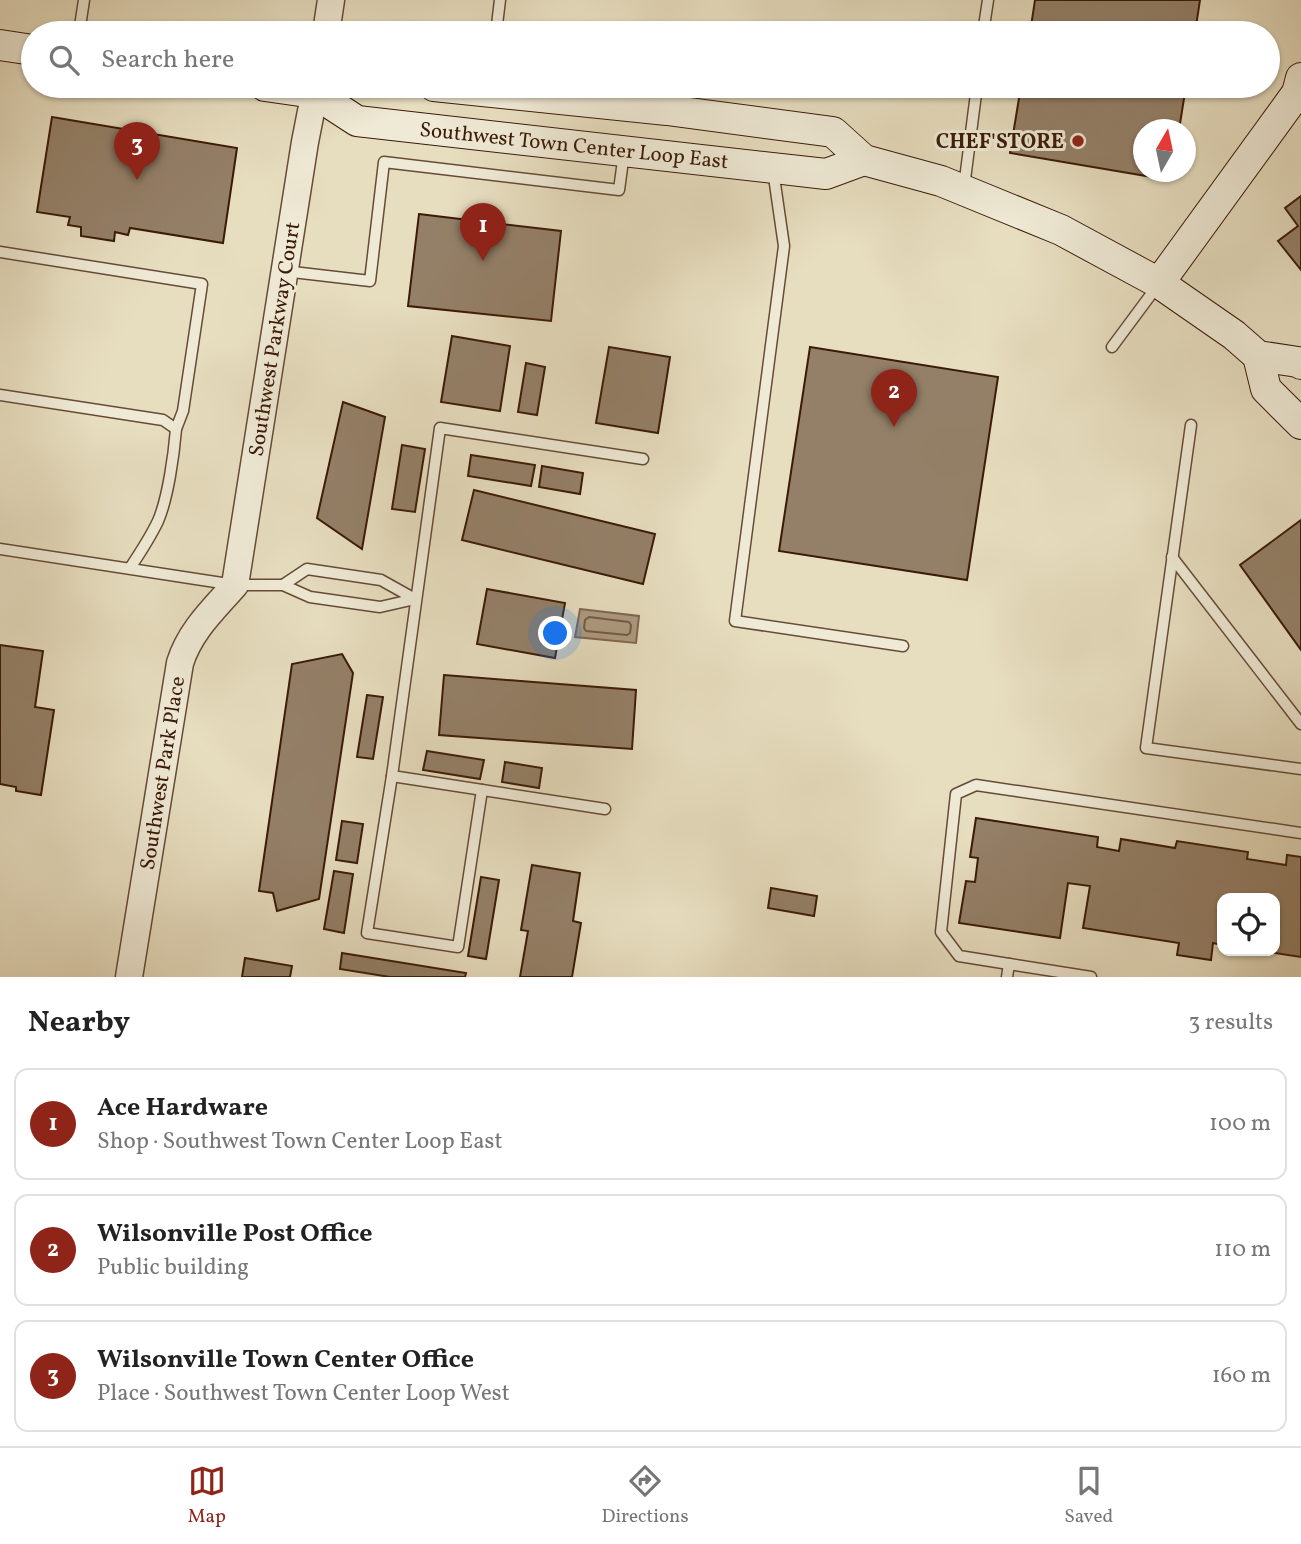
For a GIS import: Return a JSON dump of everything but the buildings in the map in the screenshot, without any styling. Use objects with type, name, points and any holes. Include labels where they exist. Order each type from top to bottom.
[{"type":"main road","points":[[0,45],[21,48]]},
{"type":"main road","points":[[1159,283],[1300,88]]},
{"type":"main road","name":"Southwest Town Center Loop East","points":[[333,98],[357,121],[826,174],[864,160]]},
{"type":"main road","name":"Southwest Town Center Loop East","points":[[565,98],[833,132],[864,160],[908,171],[963,190],[1061,230],[1159,283],[1215,321],[1258,356]]},
{"type":"main road","points":[[1301,365],[1298,362],[1258,356],[1266,389],[1301,424]]},
{"type":"street","points":[[328,21],[331,0]]},
{"type":"street","name":"Southwest Parkway Court","points":[[235,586],[284,271],[321,98]]},
{"type":"street","name":"Southwest Park Place","points":[[129,977],[180,663],[199,625],[235,586]]},
{"type":"lane","points":[[81,21],[84,0]]},
{"type":"lane","points":[[497,21],[500,0]]},
{"type":"lane","points":[[985,21],[988,0]]},
{"type":"lane","points":[[963,190],[975,98]]},
{"type":"lane","points":[[284,271],[370,281],[384,162],[619,190],[625,150]]},
{"type":"lane","points":[[772,167],[784,246],[735,621],[903,646]]},
{"type":"lane","points":[[0,252],[202,284],[183,411],[176,429],[159,517],[130,568]]},
{"type":"lane","points":[[1112,347],[1159,283]]},
{"type":"lane","points":[[0,395],[163,420],[176,429]]},
{"type":"lane","points":[[1191,425],[1146,747],[1301,769]]},
{"type":"lane","points":[[482,790],[458,947],[367,933],[392,776],[440,428],[643,459]]},
{"type":"lane","points":[[0,549],[235,586],[282,584],[310,597],[380,607],[415,599]]},
{"type":"lane","points":[[1172,557],[1301,724]]},
{"type":"lane","points":[[282,584],[307,569],[381,580],[415,599]]},
{"type":"lane","points":[[392,776],[605,808]]},
{"type":"lane","points":[[1091,977],[959,956],[941,932],[956,794],[976,785],[1301,832]]},
{"type":"lane","points":[[1007,977],[1009,964]]},
{"type":"water","points":[[580,609],[639,616],[636,643],[575,637]]},
{"type":"place","name":"CHEF'STORE","points":[[1078,141]]},
{"type":"place","name":"Wilsonville Town Center Office","points":[[137,180]]},
{"type":"place","name":"Ace Hardware","points":[[483,261]]},
{"type":"place","name":"Wilsonville Post Office","points":[[894,427]]}]
